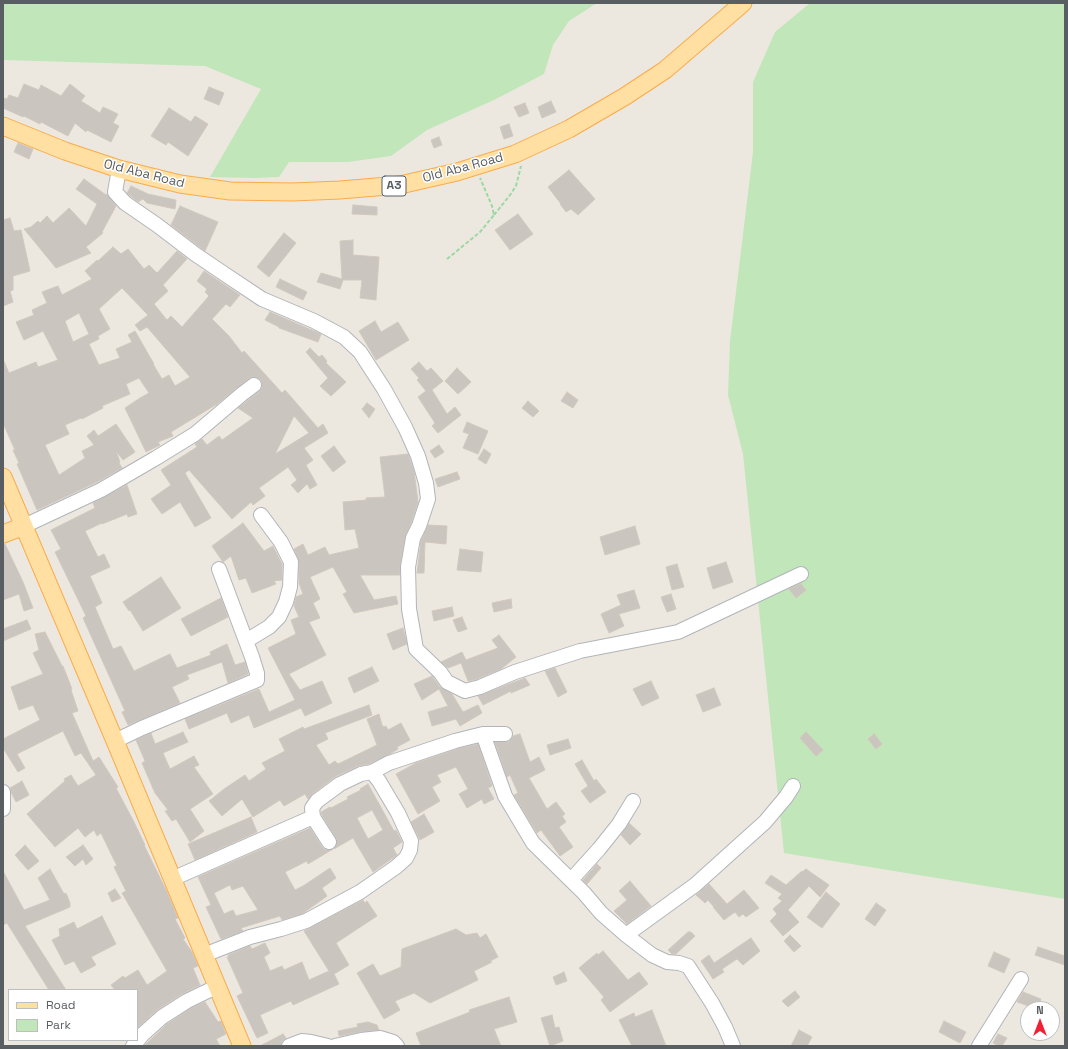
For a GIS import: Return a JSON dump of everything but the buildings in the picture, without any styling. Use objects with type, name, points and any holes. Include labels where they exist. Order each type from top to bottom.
[{"type":"main road","name":"Old Aba Road","points":[[3,126],[65,151],[119,169],[180,184],[230,191],[340,190],[400,185],[457,172],[515,154],[569,129],[665,70],[743,3]]},
{"type":"main road","points":[[3,477],[242,1046]]},
{"type":"main road","points":[[3,534],[24,526]]},
{"type":"street","points":[[119,169],[114,192],[125,203],[157,224],[195,254],[262,299],[314,321],[344,336],[360,352],[384,389],[405,427],[418,456],[426,483],[428,499],[420,526],[413,538],[408,568],[409,609],[416,649],[440,672],[447,682],[466,691],[480,687],[515,672],[580,651],[678,632],[801,574]]},
{"type":"street","points":[[24,526],[101,490],[156,458],[195,434],[254,385]]},
{"type":"street","points":[[246,641],[269,627],[279,616],[286,602],[290,586],[290,562],[280,542],[261,515]]},
{"type":"street","points":[[115,741],[142,728],[257,680],[257,673],[219,569]]},
{"type":"street","points":[[483,734],[505,796],[533,843],[601,912],[626,935],[652,955],[667,962],[679,963],[688,966],[712,1003],[725,1027],[732,1046]]},
{"type":"street","points":[[329,842],[313,818],[312,808],[317,801],[340,784],[405,757],[455,741],[483,734],[505,734]]},
{"type":"street","points":[[204,955],[223,946],[250,937],[306,921],[360,892],[396,867],[406,858],[410,850],[411,841],[398,813],[372,772]]},
{"type":"street","points":[[626,935],[695,885],[765,822],[786,797],[793,786]]},
{"type":"street","points":[[3,792],[3,809]]},
{"type":"street","points":[[571,880],[619,824],[633,801]]},
{"type":"street","points":[[172,879],[313,818]]},
{"type":"street","points":[[979,1046],[1021,978]]},
{"type":"street","points":[[138,1040],[162,1017],[187,1001],[218,986]]},
{"type":"street","points":[[335,1046],[380,1038],[393,1042],[397,1046]]},
{"type":"street","points":[[289,1046],[302,1042],[312,1042],[322,1046],[328,1046]]},
{"type":"path","points":[[447,259],[480,232],[510,196],[516,186],[521,166]]},
{"type":"path","points":[[479,177],[492,206],[494,215]]},
{"type":"green space","points":[[3,3],[597,3],[569,21],[553,45],[544,74],[494,100],[427,130],[391,156],[348,162],[289,162],[279,177],[254,178],[210,177],[261,89],[205,66],[3,60]]},
{"type":"green space","points":[[810,3],[1065,3],[1065,899],[784,853],[743,454],[728,395],[730,341],[753,152],[753,82],[775,32]]}]
